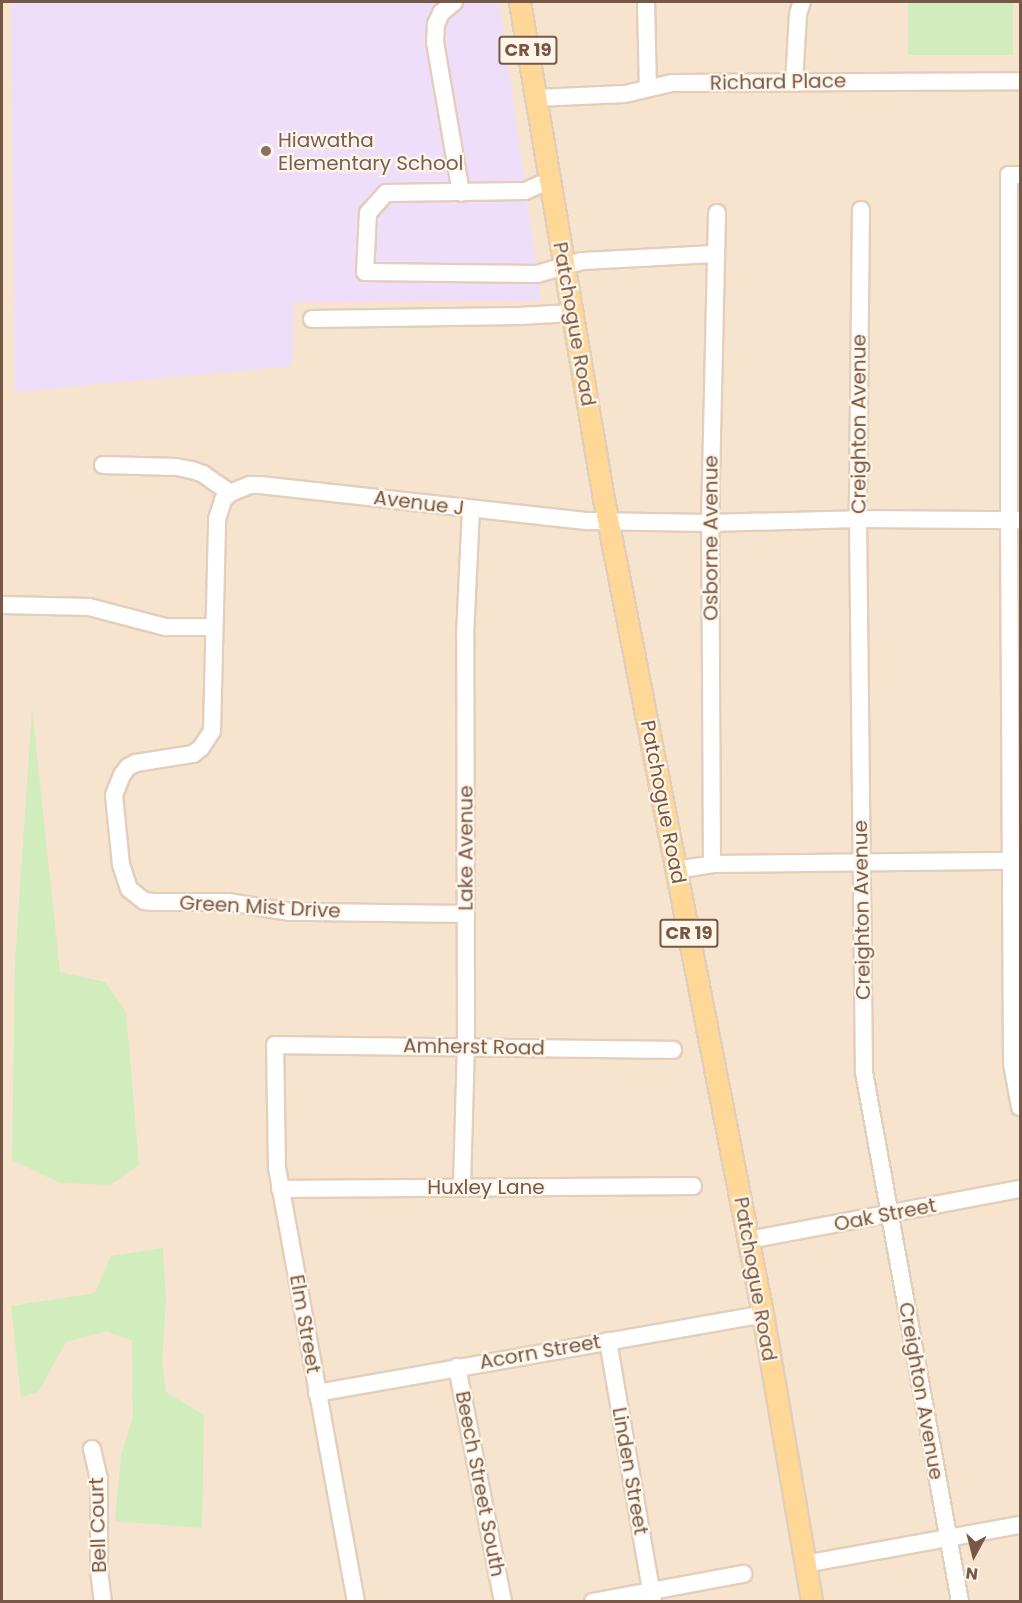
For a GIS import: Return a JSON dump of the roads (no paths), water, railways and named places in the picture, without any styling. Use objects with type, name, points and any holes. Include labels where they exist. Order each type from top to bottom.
[{"type":"main road","name":"Patchogue Road","points":[[520,2],[609,522],[763,1314],[812,1602]]},
{"type":"street","points":[[454,2],[439,19],[435,42],[461,193]]},
{"type":"street","points":[[646,2],[648,87]]},
{"type":"street","points":[[794,83],[798,14],[802,2]]},
{"type":"street","name":"Richard Place","points":[[536,98],[625,94],[672,83],[1020,81]]},
{"type":"street","points":[[1015,175],[1015,861],[1012,1063],[1020,1107]]},
{"type":"street","points":[[550,180],[525,191],[386,193],[368,213],[365,272],[537,274],[564,265],[627,257],[716,254]]},
{"type":"street","name":"Creighton Avenue","points":[[861,210],[858,519],[864,1072],[960,1602]]},
{"type":"street","name":"Osborne Avenue","points":[[712,864],[710,523],[717,213]]},
{"type":"street","points":[[312,319],[572,313]]},
{"type":"street","points":[[103,465],[192,470],[203,474],[230,493]]},
{"type":"street","name":"Avenue J","points":[[230,493],[240,488],[260,485],[609,522],[1015,520]]},
{"type":"street","name":"Green Mist Drive","points":[[230,493],[223,500],[217,519],[212,731],[207,740],[193,753],[145,761],[128,767],[117,785],[114,795],[121,866],[129,889],[144,901],[153,902],[228,902],[290,912],[466,914]]},
{"type":"street","name":"Lake Avenue","points":[[462,1186],[466,1047],[465,636],[471,509]]},
{"type":"street","points":[[2,605],[89,606],[166,627],[213,627]]},
{"type":"street","points":[[676,870],[712,864],[1015,861]]},
{"type":"street","name":"Amherst Road","points":[[275,1045],[673,1050]]},
{"type":"street","name":"Elm Street","points":[[275,1045],[277,1168],[280,1189],[356,1602]]},
{"type":"street","name":"Huxley Lane","points":[[280,1189],[693,1186]]},
{"type":"street","name":"Oak Street","points":[[749,1240],[1020,1189]]},
{"type":"street","name":"Acorn Street","points":[[317,1393],[457,1366],[763,1314]]},
{"type":"street","name":"Linden Street","points":[[608,1341],[652,1596]]},
{"type":"street","name":"Beech Street South","points":[[457,1366],[503,1602]]},
{"type":"street","name":"Bell Court","points":[[92,1449],[99,1479],[99,1570],[103,1602]]},
{"type":"street","points":[[805,1564],[1020,1525]]},
{"type":"street","points":[[593,1602],[652,1596],[742,1574]]},
{"type":"place","name":"Hiawatha Elementary School","points":[[266,151]]}]
